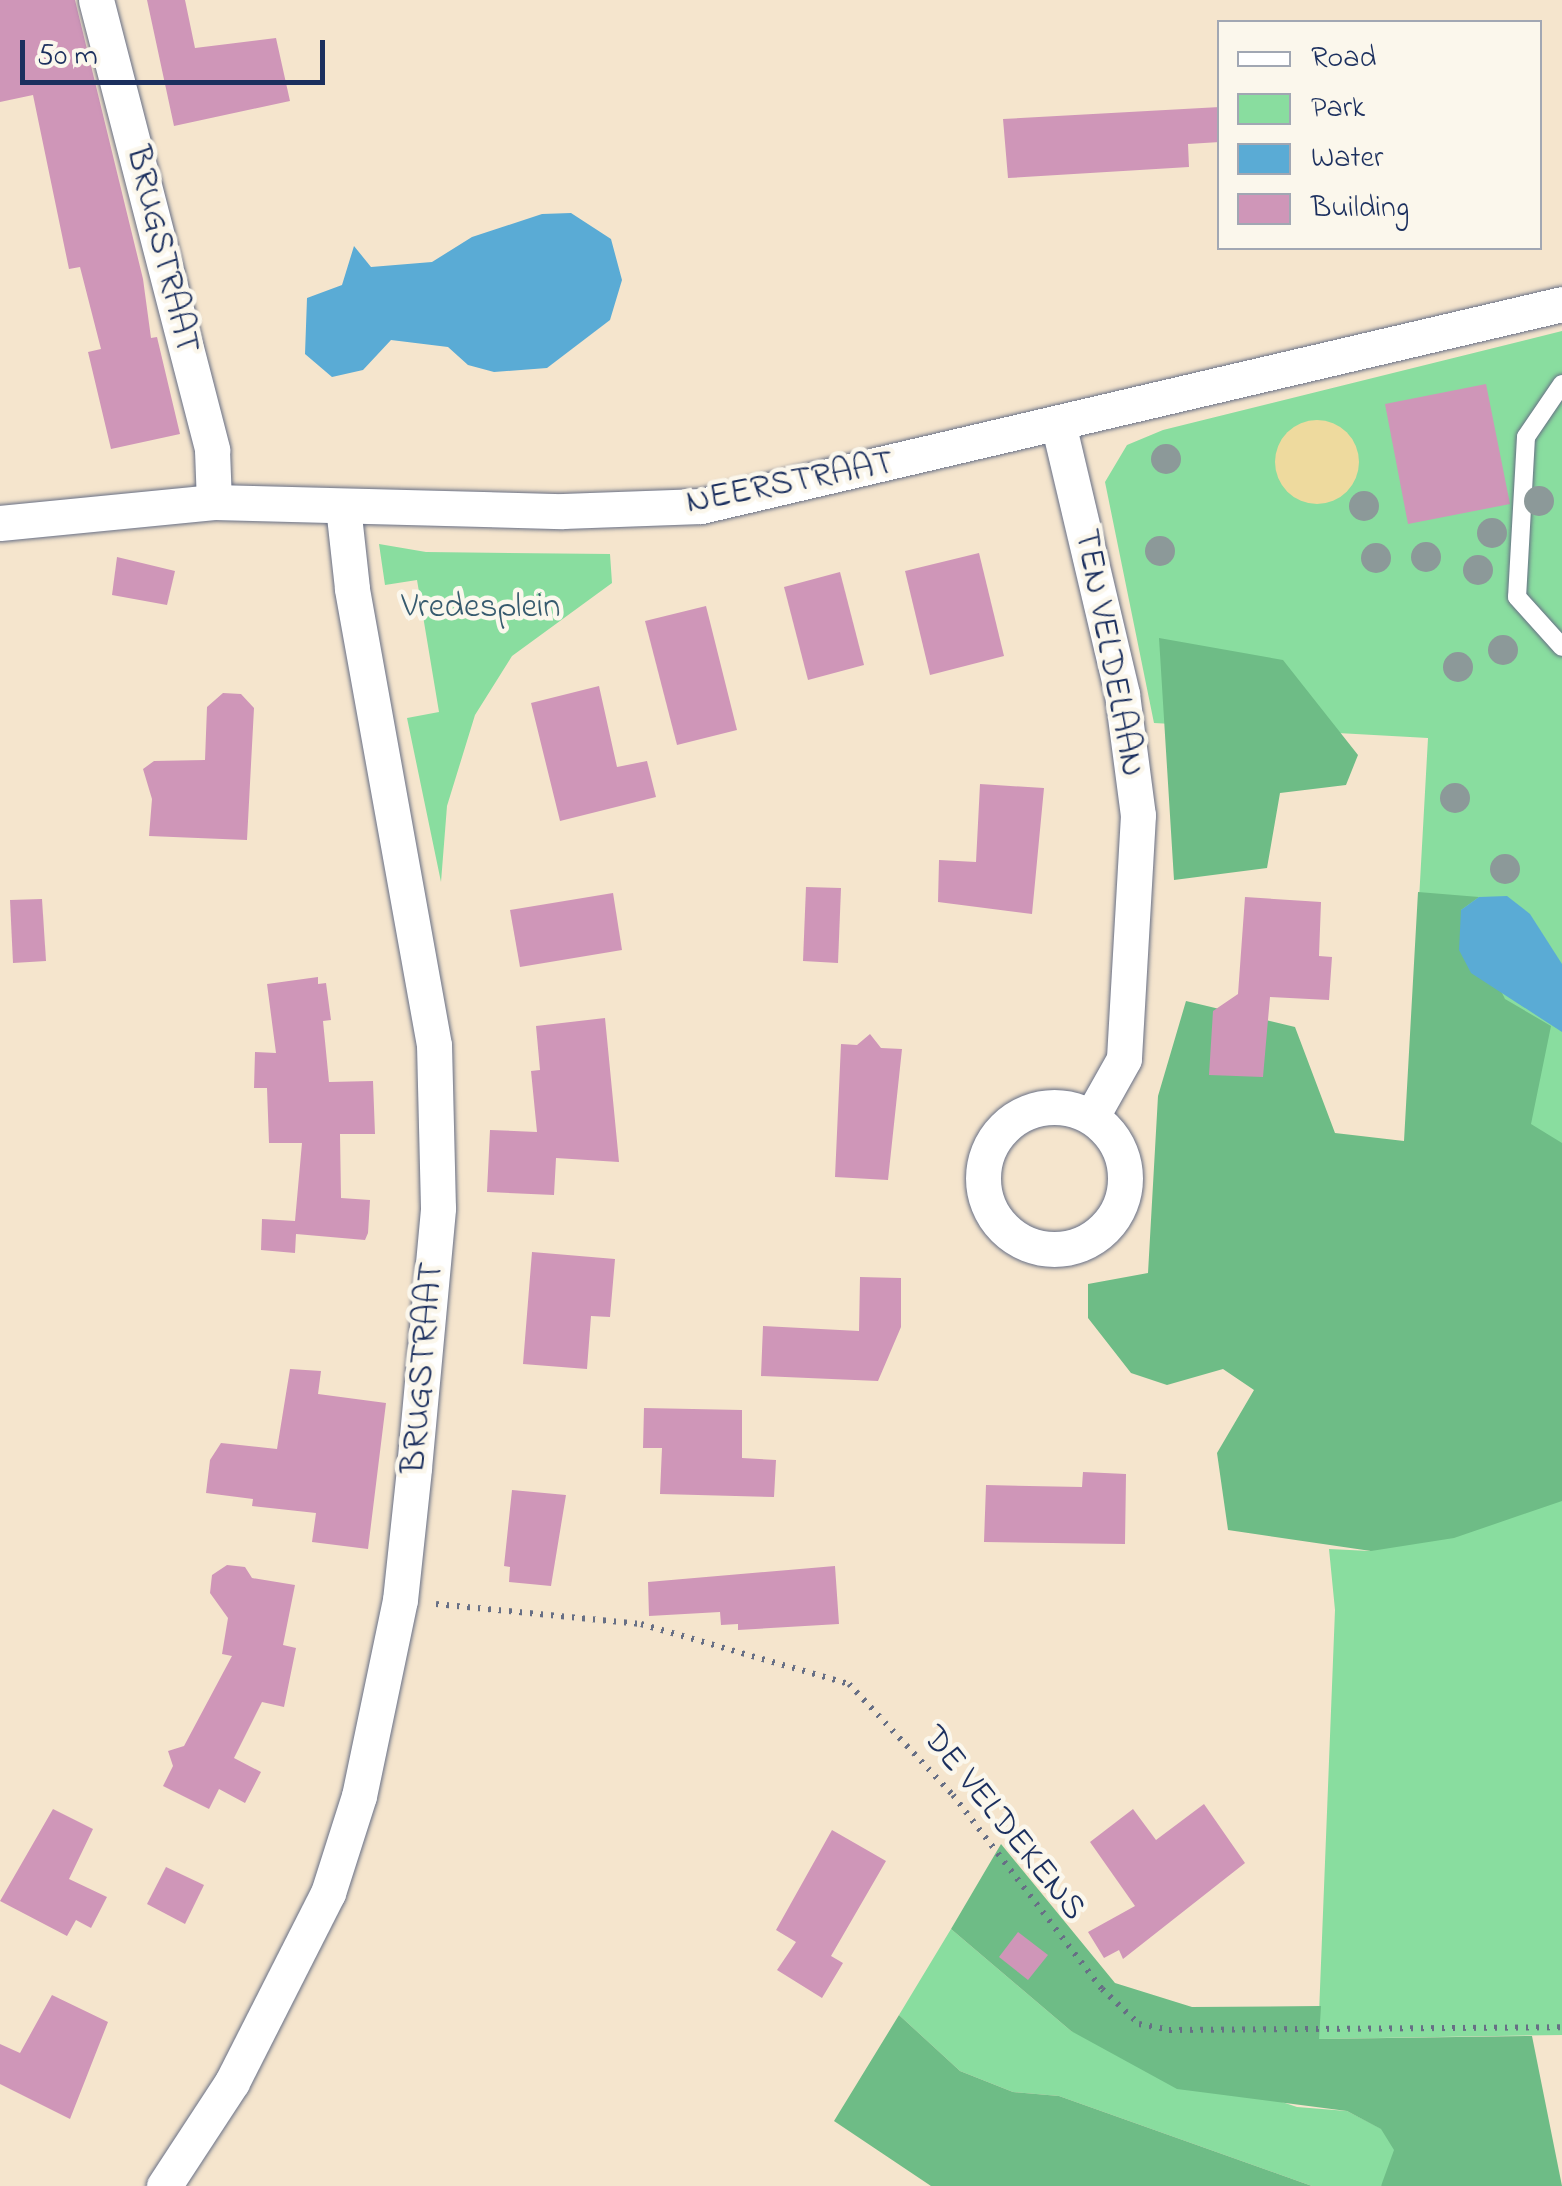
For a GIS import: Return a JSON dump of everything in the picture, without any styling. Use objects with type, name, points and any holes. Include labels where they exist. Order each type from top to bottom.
[{"type":"street","name":"BRUGSTRAAT","points":[[96,0],[212,450],[214,502]]},
{"type":"street","name":"NEERSTRAAT","points":[[0,522],[214,502],[563,511],[701,506],[1562,304]]},
{"type":"street","name":"TEN VELDELAAN","points":[[1058,423],[1122,694],[1138,815],[1124,1059],[1092,1116]]},
{"type":"street","name":"BRUGSTRAAT","points":[[164,2186],[232,2082],[328,1892],[359,1796],[400,1600],[430,1322],[439,1131],[434,1045],[352,588],[343,506]]},
{"type":"street","points":[[1056,1106],[1092,1116],[1122,1155],[1126,1180],[1110,1224],[1067,1248],[1042,1248],[1012,1236],[984,1195],[984,1163],[993,1140],[1032,1110],[1056,1106]]},
{"type":"lane","points":[[1562,384],[1526,437],[1517,597],[1562,647]]},
{"type":"path","name":"DE VELDEKENS","points":[[400,1600],[641,1624],[849,1684],[953,1795],[1102,1989],[1139,2024],[1170,2030],[1562,2027]]},
{"type":"green space","points":[[1562,331],[1562,2035],[1318,2039],[1335,1610],[1329,1549],[1370,1551],[1396,1313],[1428,738],[1154,723],[1105,482],[1127,445],[1163,430]]},
{"type":"green space","name":"Vredesplein","points":[[379,544],[426,552],[610,554],[612,583],[512,656],[475,715],[447,806],[441,882],[407,718],[439,712],[417,580],[385,585]]},
{"type":"green space","points":[[1159,638],[1283,660],[1358,755],[1346,785],[1280,793],[1267,868],[1174,880]]},
{"type":"green space","points":[[1418,892],[1479,897],[1461,910],[1505,999],[1551,1026],[1531,1124],[1562,1143],[1562,1501],[1454,1538],[1371,1551],[1228,1530],[1217,1453],[1254,1390],[1223,1369],[1167,1385],[1131,1373],[1088,1318],[1088,1284],[1148,1273],[1158,1096],[1186,1001],[1295,1027],[1335,1133],[1404,1141]]},
{"type":"green space","points":[[1001,1844],[1115,1983],[1192,2007],[1321,2006],[1319,2039],[1532,2036],[1562,2186],[1381,2186],[1394,2150],[1381,2129],[1347,2111],[1177,2089],[1071,2031],[951,1929]]},
{"type":"green space","points":[[951,1929],[1071,2031],[1297,2107],[1347,2111],[1382,2129],[1395,2150],[1389,2174],[1381,2186],[1312,2186],[1059,2096],[1013,2092],[960,2071],[899,2015]]},
{"type":"green space","points":[[899,2015],[960,2071],[1013,2092],[1059,2096],[1312,2186],[931,2186],[834,2121]]},
{"type":"sand","points":[[1317,420],[1333,423],[1347,432],[1356,446],[1356,478],[1347,492],[1333,501],[1317,504],[1301,501],[1287,492],[1278,478],[1275,462],[1278,446],[1287,432],[1301,423]]},
{"type":"water","points":[[571,213],[611,239],[622,280],[610,320],[547,368],[494,372],[468,365],[448,347],[391,340],[363,370],[332,377],[305,354],[307,298],[342,285],[354,246],[371,267],[432,262],[472,237],[542,214]]},
{"type":"water","points":[[1507,896],[1530,914],[1562,964],[1562,1032],[1471,973],[1459,950],[1461,910],[1479,897]]},
{"type":"building","points":[[0,0],[75,0],[143,279],[151,338],[157,337],[180,434],[111,449],[88,352],[101,349],[80,267],[69,269],[33,95],[0,102]]},
{"type":"building","points":[[147,0],[185,0],[195,48],[276,38],[290,101],[174,126]]},
{"type":"building","points":[[1217,107],[1217,142],[1188,144],[1189,167],[1008,178],[1003,119]]},
{"type":"building","points":[[1486,384],[1510,504],[1408,524],[1385,404]]},
{"type":"building","points":[[979,553],[1004,656],[930,675],[905,571]]},
{"type":"building","points":[[117,557],[175,571],[167,605],[112,595]]},
{"type":"building","points":[[840,572],[864,665],[808,680],[784,587]]},
{"type":"building","points":[[706,606],[737,730],[677,745],[645,621]]},
{"type":"building","points":[[599,686],[617,767],[647,761],[656,797],[560,821],[531,703]]},
{"type":"building","points":[[223,693],[241,694],[254,708],[247,840],[149,836],[152,799],[143,769],[154,761],[205,760],[207,707]]},
{"type":"building","points":[[980,784],[1044,788],[1032,914],[938,902],[939,860],[976,862]]},
{"type":"building","points":[[806,887],[841,888],[838,963],[803,961]]},
{"type":"building","points":[[613,893],[622,950],[520,967],[510,910]]},
{"type":"building","points":[[1245,897],[1321,902],[1319,956],[1332,957],[1329,1000],[1270,997],[1263,1077],[1209,1075],[1213,1011],[1238,994]]},
{"type":"building","points":[[42,899],[46,961],[13,963],[10,900]]},
{"type":"building","points":[[318,977],[318,984],[326,983],[331,1020],[323,1021],[329,1082],[373,1081],[375,1134],[340,1134],[341,1198],[370,1200],[368,1233],[365,1240],[296,1234],[295,1253],[261,1250],[262,1219],[295,1221],[302,1143],[269,1143],[267,1088],[254,1088],[255,1052],[276,1053],[267,984]]},
{"type":"building","points":[[605,1018],[619,1162],[556,1158],[554,1195],[487,1192],[490,1130],[537,1132],[531,1071],[540,1070],[536,1026]]},
{"type":"building","points":[[870,1034],[881,1048],[902,1049],[888,1180],[835,1177],[841,1044],[857,1045]]},
{"type":"building","points":[[532,1252],[615,1259],[610,1317],[591,1316],[587,1369],[523,1364]]},
{"type":"building","points":[[860,1277],[901,1278],[901,1327],[878,1381],[761,1376],[763,1326],[859,1331]]},
{"type":"building","points":[[290,1369],[321,1371],[318,1394],[386,1403],[368,1549],[312,1542],[316,1513],[252,1506],[253,1499],[206,1493],[210,1460],[221,1443],[277,1449]]},
{"type":"building","points":[[644,1408],[742,1410],[742,1458],[776,1460],[774,1497],[660,1494],[662,1448],[643,1448]]},
{"type":"building","points":[[1083,1472],[1126,1474],[1125,1544],[984,1542],[986,1485],[1082,1487]]},
{"type":"building","points":[[512,1490],[566,1495],[551,1586],[509,1582],[510,1567],[504,1566]]},
{"type":"building","points":[[227,1565],[245,1567],[252,1578],[295,1585],[283,1645],[296,1648],[284,1707],[262,1702],[234,1758],[261,1772],[245,1803],[219,1789],[209,1809],[163,1786],[173,1766],[168,1751],[184,1746],[232,1656],[222,1654],[228,1618],[210,1593],[212,1575]]},
{"type":"building","points":[[835,1566],[839,1624],[738,1630],[738,1624],[721,1625],[720,1612],[649,1616],[648,1582]]},
{"type":"building","points":[[1204,1804],[1245,1863],[1123,1959],[1119,1950],[1104,1958],[1088,1932],[1135,1906],[1090,1842],[1133,1809],[1156,1840]]},
{"type":"building","points":[[53,1809],[93,1829],[69,1879],[107,1897],[91,1928],[76,1920],[67,1936],[0,1901]]},
{"type":"building","points":[[832,1830],[886,1861],[831,1956],[843,1963],[822,1998],[777,1970],[796,1942],[776,1930]]},
{"type":"building","points":[[166,1867],[204,1885],[185,1924],[147,1904]]},
{"type":"building","points":[[1018,1932],[1048,1955],[1028,1980],[999,1957]]},
{"type":"building","points":[[52,1995],[108,2022],[70,2119],[0,2084],[0,2044],[20,2053]]}]
